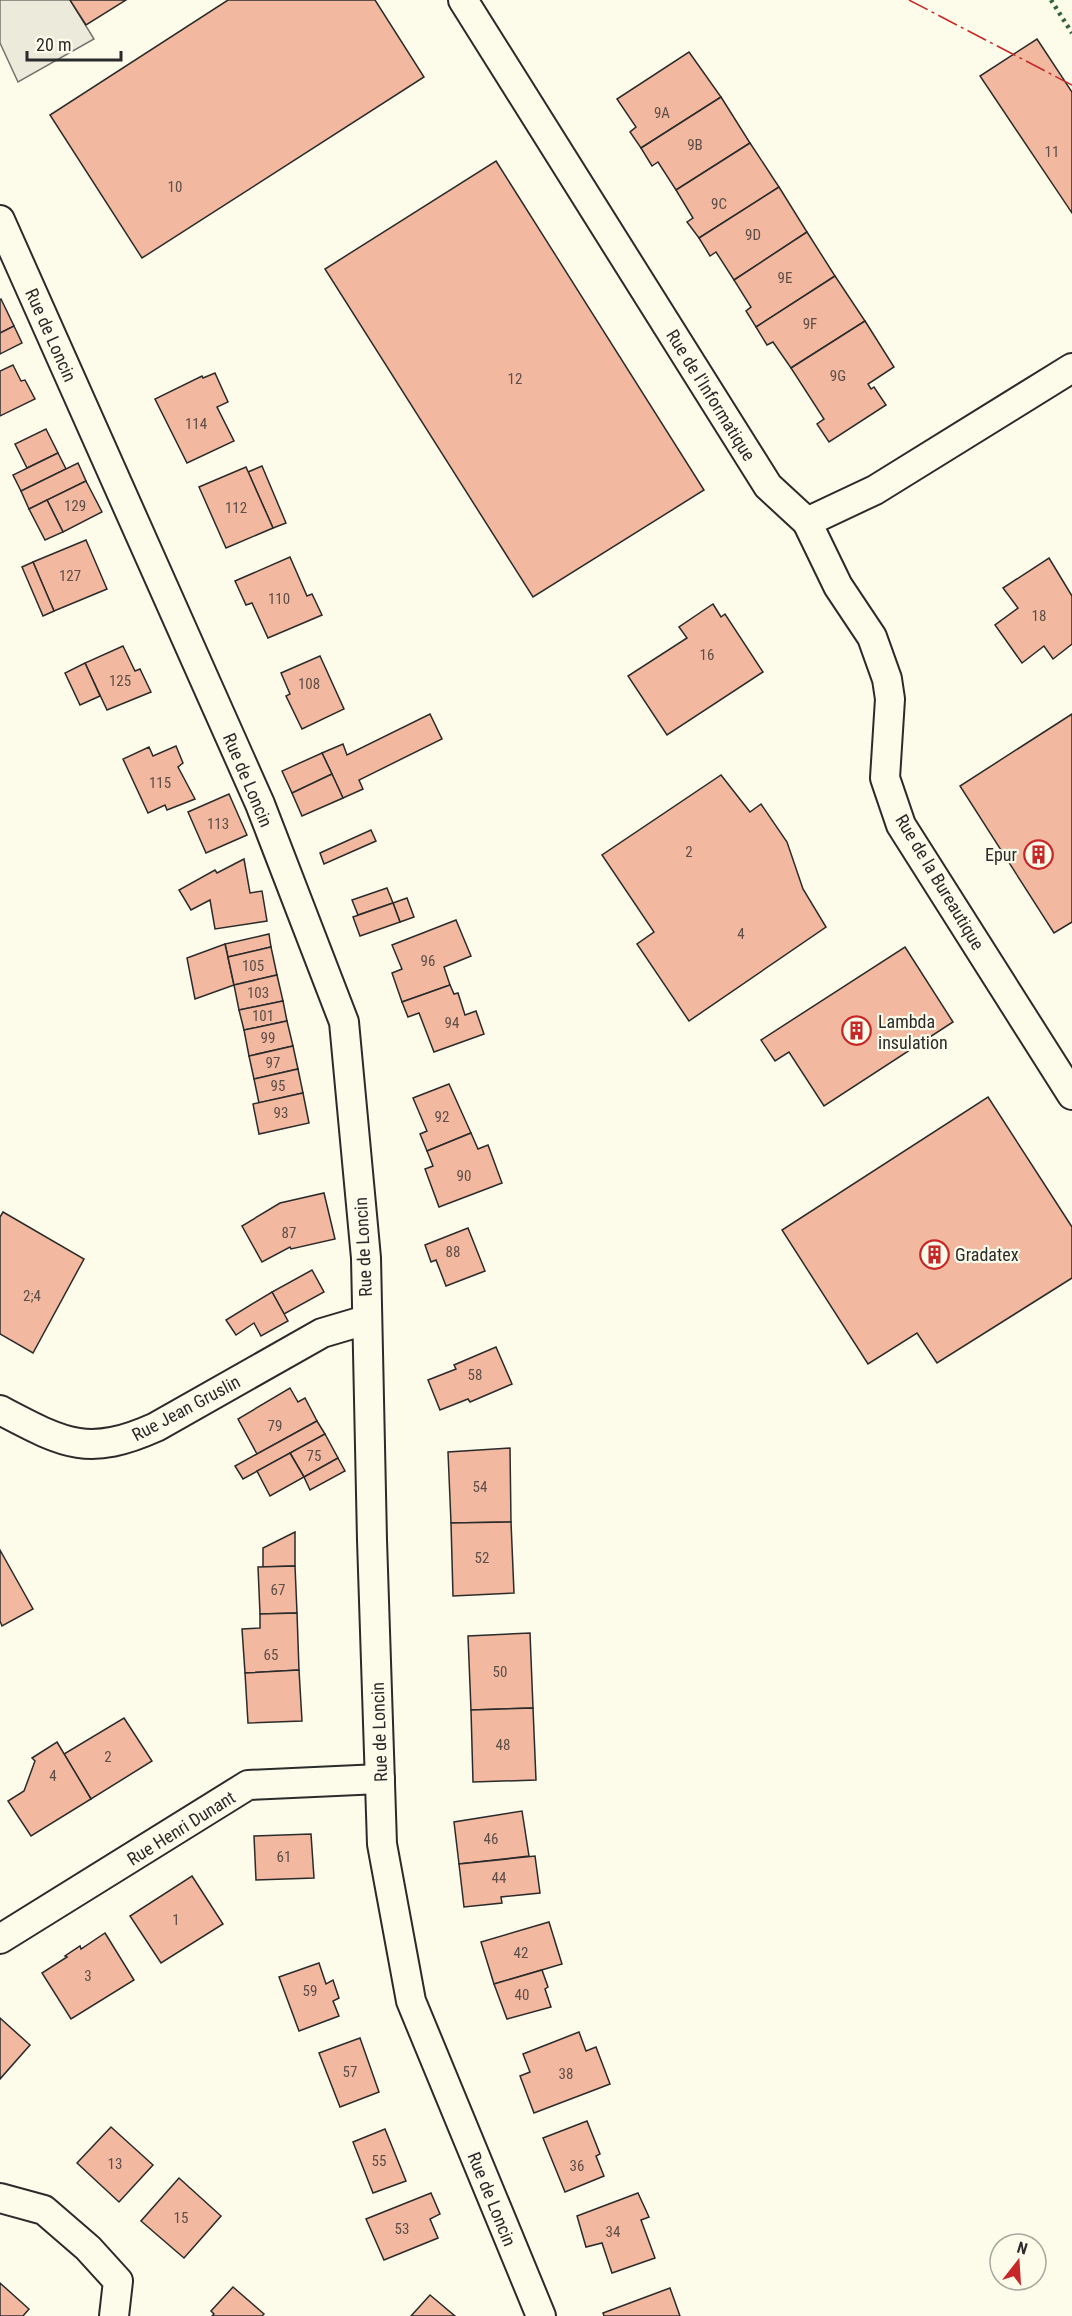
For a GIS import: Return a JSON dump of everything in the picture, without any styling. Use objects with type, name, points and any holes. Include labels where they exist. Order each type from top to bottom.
[{"type":"street","name":"Rue de l'Informatique","points":[[463,0],[768,486],[807,522]]},
{"type":"street","name":"Rue de Loncin","points":[[0,220],[260,804],[344,1022],[366,1258],[382,1844],[411,2001],[541,2316]]},
{"type":"street","points":[[807,522],[875,490],[1072,368]]},
{"type":"street","name":"Rue de la Bureautique","points":[[807,522],[838,586],[872,637],[887,679],[890,699],[885,778],[902,825],[1072,1095]]},
{"type":"street","name":"Rue Jean Gruslin","points":[[0,1410],[39,1431],[68,1443],[97,1445],[129,1439],[156,1427],[322,1334],[366,1320]]},
{"type":"street","name":"Rue Henri Dunant","points":[[0,1939],[248,1785],[380,1779]]},
{"type":"street","points":[[0,2198],[44,2210],[88,2248],[118,2282],[114,2316]]},
{"type":"shaded area","points":[[0,0],[70,0],[94,39],[18,82],[0,43]]},
{"type":"building","points":[[70,0],[126,0],[86,25]]},
{"type":"building","points":[[228,0],[375,0],[424,77],[142,258],[50,115]]},
{"type":"building","points":[[1037,39],[1072,92],[1072,213],[980,76]]},
{"type":"building","points":[[689,52],[721,97],[641,148],[630,132],[636,127],[617,99]]},
{"type":"building","points":[[721,97],[750,143],[676,190],[658,162],[652,166],[641,148]]},
{"type":"building","points":[[750,143],[779,187],[699,238],[687,222],[693,218],[676,190]]},
{"type":"building","points":[[496,161],[704,490],[533,597],[325,269]]},
{"type":"building","points":[[779,187],[807,232],[734,280],[716,252],[710,256],[699,238]]},
{"type":"building","points":[[807,232],[835,276],[756,327],[746,311],[751,307],[734,280]]},
{"type":"building","points":[[835,276],[865,321],[791,368],[773,342],[767,345],[756,327]]},
{"type":"building","points":[[0,300],[14,326],[0,333]]},
{"type":"building","points":[[865,321],[894,367],[868,384],[871,389],[874,387],[886,405],[829,442],[817,424],[824,419],[791,368]]},
{"type":"building","points":[[14,326],[22,343],[0,354],[0,333]]},
{"type":"building","points":[[13,365],[21,381],[25,380],[35,399],[0,416],[0,371]]},
{"type":"building","points":[[215,373],[228,402],[217,407],[234,441],[187,463],[155,399],[202,376],[203,378]]},
{"type":"building","points":[[46,429],[58,453],[27,468],[15,444]]},
{"type":"building","points":[[58,453],[66,469],[21,491],[13,475]]},
{"type":"building","points":[[78,463],[86,481],[29,509],[21,491]]},
{"type":"building","points":[[262,466],[286,523],[273,528],[248,472]]},
{"type":"building","points":[[246,467],[273,528],[226,548],[199,487]]},
{"type":"building","points":[[86,481],[102,512],[63,532],[47,500]]},
{"type":"building","points":[[47,500],[63,532],[45,540],[29,509]]},
{"type":"building","points":[[86,540],[107,589],[54,611],[33,562]]},
{"type":"building","points":[[290,557],[307,596],[312,594],[322,615],[268,638],[252,603],[246,605],[235,581]]},
{"type":"building","points":[[1049,558],[1072,596],[1072,644],[1053,659],[1044,646],[1022,663],[995,625],[1018,608],[1003,588]]},
{"type":"building","points":[[33,562],[54,611],[43,616],[22,567]]},
{"type":"building","points":[[713,604],[721,617],[725,614],[763,672],[667,735],[628,676],[687,638],[679,627]]},
{"type":"building","points":[[123,646],[135,671],[140,669],[151,692],[107,710],[85,663]]},
{"type":"building","points":[[320,656],[344,709],[302,729],[286,696],[290,694],[281,673]]},
{"type":"building","points":[[85,663],[100,696],[80,705],[65,673]]},
{"type":"building","points":[[430,714],[442,739],[359,780],[363,789],[343,798],[322,753],[343,744],[347,755]]},
{"type":"building","name":"Epur","points":[[1072,714],[1072,922],[1054,933],[960,786]]},
{"type":"building","points":[[176,746],[183,763],[178,767],[195,799],[167,810],[165,805],[148,813],[123,759],[149,747],[153,756]]},
{"type":"building","points":[[322,753],[332,774],[292,793],[282,771]]},
{"type":"building","points":[[332,774],[343,798],[302,816],[292,793]]},
{"type":"building","points":[[721,775],[750,812],[761,804],[787,842],[803,889],[826,927],[689,1021],[637,944],[654,932],[602,855]]},
{"type":"building","points":[[229,794],[247,835],[206,853],[188,812]]},
{"type":"building","points":[[371,830],[376,841],[324,864],[320,853]]},
{"type":"building","points":[[244,859],[250,893],[262,891],[267,921],[215,929],[210,900],[191,910],[179,890],[215,870],[217,873]]},
{"type":"building","points":[[387,888],[393,903],[358,915],[352,900]]},
{"type":"building","points":[[407,898],[414,917],[400,922],[393,903]]},
{"type":"building","points":[[393,903],[400,922],[360,936],[353,917]]},
{"type":"building","points":[[456,920],[471,956],[444,967],[450,985],[402,1002],[392,973],[402,969],[392,945]]},
{"type":"building","points":[[269,934],[271,947],[228,957],[225,944]]},
{"type":"building","points":[[225,944],[234,985],[195,999],[187,958]]},
{"type":"building","points":[[271,947],[277,975],[234,985],[228,957]]},
{"type":"building","name":"Lambda insulation","points":[[905,947],[953,1022],[824,1106],[789,1052],[775,1061],[761,1040]]},
{"type":"building","points":[[277,975],[283,1001],[239,1010],[234,985]]},
{"type":"building","points":[[450,985],[454,994],[458,993],[465,1015],[476,1011],[484,1034],[434,1052],[419,1013],[408,1017],[402,1002]]},
{"type":"building","points":[[283,1001],[287,1021],[244,1030],[239,1010]]},
{"type":"building","points":[[287,1021],[293,1046],[249,1056],[244,1030]]},
{"type":"building","points":[[293,1046],[298,1069],[254,1079],[249,1056]]},
{"type":"building","points":[[298,1069],[303,1093],[259,1103],[254,1079]]},
{"type":"building","points":[[449,1084],[471,1133],[427,1151],[420,1134],[427,1131],[413,1098]]},
{"type":"building","points":[[303,1093],[309,1123],[259,1134],[253,1104]]},
{"type":"building","name":"Gradatex","points":[[988,1097],[1072,1227],[1072,1278],[937,1363],[917,1333],[868,1364],[782,1230]]},
{"type":"building","points":[[471,1133],[478,1149],[488,1145],[502,1183],[439,1207],[425,1169],[433,1166],[427,1151]]},
{"type":"building","points":[[324,1193],[335,1239],[291,1249],[290,1247],[262,1262],[242,1226],[280,1203]]},
{"type":"building","points":[[3,1212],[84,1259],[33,1353],[0,1334],[0,1217]]},
{"type":"building","points":[[468,1228],[485,1271],[446,1286],[436,1260],[431,1262],[425,1245]]},
{"type":"building","points":[[312,1270],[324,1292],[284,1314],[272,1292]]},
{"type":"building","points":[[272,1292],[288,1321],[261,1336],[254,1323],[236,1335],[226,1320]]},
{"type":"building","points":[[496,1347],[512,1384],[470,1402],[468,1399],[440,1410],[428,1380],[456,1369],[454,1365]]},
{"type":"building","points":[[290,1388],[298,1402],[305,1398],[317,1421],[257,1454],[238,1419]]},
{"type":"building","points":[[317,1421],[325,1434],[243,1479],[235,1466]]},
{"type":"building","points":[[325,1434],[338,1458],[304,1477],[290,1453]]},
{"type":"building","points":[[510,1448],[511,1522],[451,1523],[448,1452]]},
{"type":"building","points":[[290,1453],[304,1477],[270,1496],[257,1471]]},
{"type":"building","points":[[338,1458],[345,1471],[310,1490],[304,1477]]},
{"type":"building","points":[[511,1522],[514,1593],[453,1596],[451,1523]]},
{"type":"building","points":[[295,1532],[295,1566],[263,1567],[263,1548]]},
{"type":"building","points":[[0,1550],[33,1609],[2,1626],[0,1621]]},
{"type":"building","points":[[295,1566],[297,1613],[260,1614],[258,1567]]},
{"type":"building","points":[[297,1613],[299,1670],[245,1673],[242,1629],[260,1628],[260,1614]]},
{"type":"building","points":[[530,1633],[533,1708],[471,1710],[468,1636]]},
{"type":"building","points":[[299,1670],[302,1721],[248,1723],[245,1673]]},
{"type":"building","points":[[533,1708],[536,1780],[473,1782],[471,1710]]},
{"type":"building","points":[[124,1718],[152,1761],[91,1799],[64,1754]]},
{"type":"building","points":[[57,1742],[91,1799],[31,1836],[8,1801],[24,1791],[35,1761],[32,1758]]},
{"type":"building","points":[[522,1811],[529,1856],[459,1864],[454,1822]]},
{"type":"building","points":[[311,1834],[314,1878],[256,1880],[254,1836]]},
{"type":"building","points":[[535,1856],[540,1893],[501,1897],[502,1903],[464,1907],[459,1864]]},
{"type":"building","points":[[192,1876],[223,1924],[161,1963],[130,1916]]},
{"type":"building","points":[[549,1922],[562,1964],[494,1984],[481,1942]]},
{"type":"building","points":[[105,1933],[134,1980],[71,2019],[42,1973],[80,1946],[81,1949]]},
{"type":"building","points":[[319,1963],[326,1984],[333,1980],[339,1998],[333,2001],[339,2016],[299,2031],[279,1977]]},
{"type":"building","points":[[542,1970],[548,1987],[545,1989],[551,2007],[507,2019],[494,1984]]},
{"type":"building","points":[[0,2018],[30,2045],[0,2079]]},
{"type":"building","points":[[579,2032],[586,2051],[596,2047],[610,2084],[534,2113],[520,2076],[530,2072],[523,2054]]},
{"type":"building","points":[[360,2038],[379,2092],[340,2107],[319,2053]]},
{"type":"building","points":[[587,2121],[600,2154],[596,2156],[604,2176],[565,2192],[543,2138]]},
{"type":"building","points":[[111,2127],[153,2165],[119,2202],[77,2163]]},
{"type":"building","points":[[385,2129],[406,2181],[373,2193],[353,2142]]},
{"type":"building","points":[[179,2178],[221,2216],[184,2258],[141,2221]]},
{"type":"building","points":[[431,2193],[440,2214],[430,2219],[438,2238],[384,2260],[366,2219]]},
{"type":"building","points":[[638,2193],[649,2217],[641,2220],[655,2258],[612,2273],[602,2243],[586,2247],[577,2216]]},
{"type":"building","points":[[0,2283],[29,2309],[23,2316],[0,2316]]},
{"type":"building","points":[[233,2287],[264,2314],[262,2316],[212,2316],[214,2314],[211,2311]]},
{"type":"building","points":[[670,2288],[680,2316],[604,2316],[603,2313]]},
{"type":"building","points":[[430,2295],[455,2316],[411,2316]]},
{"type":"hedge","points":[[1051,0],[1072,33]]},
{"type":"power","points":[[909,0],[1072,85]]},
{"type":"place","name":"Epur","points":[[1038,854]]},
{"type":"place","name":"Lambda insulation","points":[[857,1031]]},
{"type":"place","name":"Gradatex","points":[[934,1254]]}]
